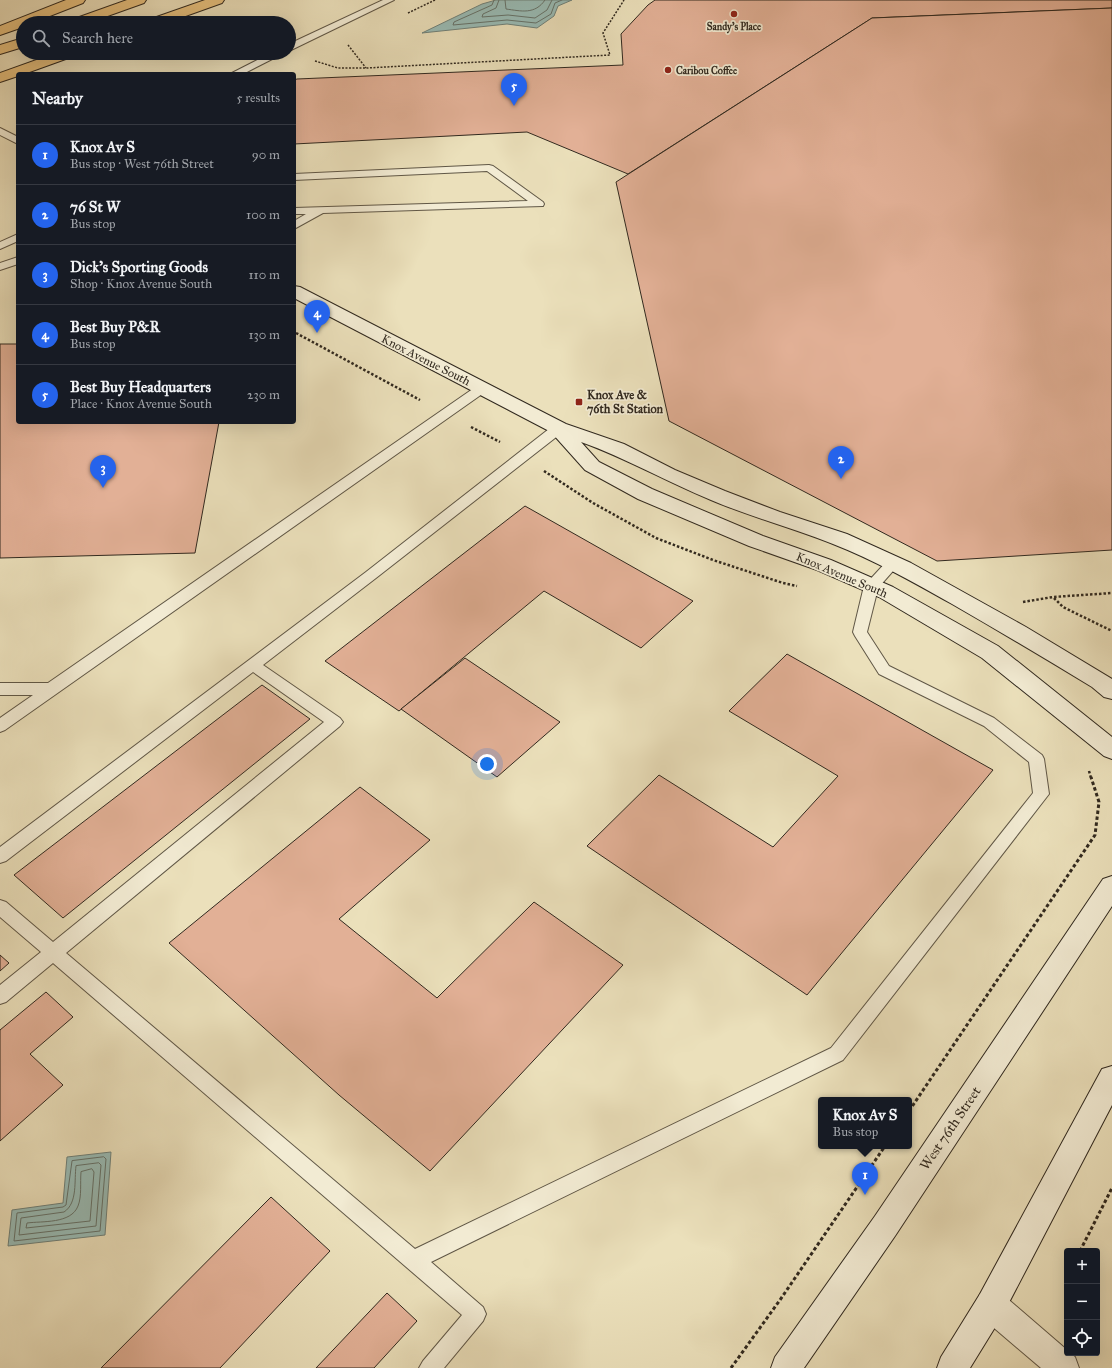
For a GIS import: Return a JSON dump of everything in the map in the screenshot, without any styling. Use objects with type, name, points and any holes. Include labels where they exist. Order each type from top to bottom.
[{"type":"highway","points":[[38,16],[78,0]]},
{"type":"highway","points":[[95,16],[138,0]]},
{"type":"highway","points":[[172,16],[217,0]]},
{"type":"highway","points":[[0,31],[16,25]]},
{"type":"highway","points":[[0,50],[16,44]]},
{"type":"highway","points":[[17,72],[50,60]]},
{"type":"highway","points":[[0,78],[16,72]]},
{"type":"street","name":"Knox Avenue South","points":[[296,292],[559,428],[617,448],[668,474],[718,496],[773,517],[840,539],[893,563],[1018,632],[1100,681],[1112,691]]},
{"type":"street","name":"Knox Avenue South","points":[[559,428],[592,466],[697,518],[824,566],[886,592],[990,652],[1112,750]]},
{"type":"street","name":"West 76th Street","points":[[786,1368],[890,1219],[1112,886]]},
{"type":"street","points":[[952,1368],[991,1305],[1112,1078]]},
{"type":"street","points":[[991,1305],[1064,1368]]},
{"type":"lane","points":[[296,45],[390,0]]},
{"type":"lane","points":[[239,72],[264,60]]},
{"type":"lane","points":[[0,131],[16,141]]},
{"type":"lane","points":[[296,177],[488,168],[539,204],[296,211]]},
{"type":"lane","points":[[296,225],[322,210]]},
{"type":"lane","points":[[0,246],[16,238]]},
{"type":"lane","points":[[0,267],[16,261]]},
{"type":"lane","points":[[0,726],[481,389]]},
{"type":"lane","points":[[0,856],[371,576],[559,428]]},
{"type":"lane","points":[[413,1260],[837,1054],[1041,794],[1036,759],[989,722],[884,670],[860,632],[871,586],[893,563]]},
{"type":"lane","points":[[0,996],[335,722],[253,665]]},
{"type":"lane","points":[[0,688],[51,689],[54,687]]},
{"type":"lane","points":[[0,907],[476,1314],[430,1368]]},
{"type":"path","points":[[310,60],[338,68],[367,68],[610,55],[603,33],[624,0]]},
{"type":"path","points":[[346,43],[367,68]]},
{"type":"path","points":[[296,333],[504,445],[593,504],[656,538],[713,560],[782,583],[804,588]]},
{"type":"path","points":[[1018,603],[1053,597],[1112,593]]},
{"type":"path","points":[[1053,597],[1063,607],[1112,631]]},
{"type":"path","points":[[912,1107],[1096,835],[1099,802],[1087,764]]},
{"type":"path","points":[[730,1368],[780,1300],[883,1149]]},
{"type":"path","points":[[1082,1248],[1112,1188]]},
{"type":"water","points":[[496,0],[572,0],[558,6],[554,16],[537,28],[507,24],[422,33],[482,4]]},
{"type":"water","points":[[111,1152],[105,1235],[8,1246],[12,1210],[63,1203],[67,1157]]},
{"type":"building","points":[[655,0],[1112,0],[1112,8],[872,18],[628,174],[527,132],[296,144],[296,79],[623,65],[621,34],[648,5]]},
{"type":"building","points":[[1112,8],[1112,550],[937,561],[669,421],[616,182],[872,18]]},
{"type":"building","points":[[0,344],[16,344],[16,424],[219,424],[195,553],[0,558]]},
{"type":"building","points":[[525,506],[693,601],[641,648],[544,591],[399,711],[325,661]]},
{"type":"building","points":[[787,654],[993,770],[807,995],[587,846],[659,775],[773,847],[838,776],[729,711]]},
{"type":"building","points":[[465,658],[560,722],[497,777],[401,709]]},
{"type":"building","points":[[262,685],[310,719],[63,918],[14,875]]},
{"type":"building","points":[[360,787],[430,840],[339,919],[437,998],[534,902],[623,965],[430,1171],[339,1095],[169,943]]},
{"type":"building","points":[[0,955],[9,963],[0,971]]},
{"type":"building","points":[[46,992],[73,1017],[30,1054],[63,1085],[0,1141],[0,1030]]},
{"type":"building","points":[[271,1197],[330,1251],[220,1368],[101,1368]]},
{"type":"building","points":[[387,1293],[417,1321],[374,1368],[316,1368]]},
{"type":"place","name":"Sandy's Place","points":[[734,14]]},
{"type":"place","name":"Caribou Coffee","points":[[668,70]]},
{"type":"place","name":"Best Buy Headquarters","points":[[514,106]]},
{"type":"place","name":"Best Buy P&R","points":[[317,333]]},
{"type":"place","name":"Knox Ave & 76th St Station","points":[[579,402]]},
{"type":"place","name":"76 St W","points":[[841,479]]},
{"type":"place","name":"Dick's Sporting Goods","points":[[103,488]]},
{"type":"place","name":"Knox Av S","points":[[865,1195]]}]
